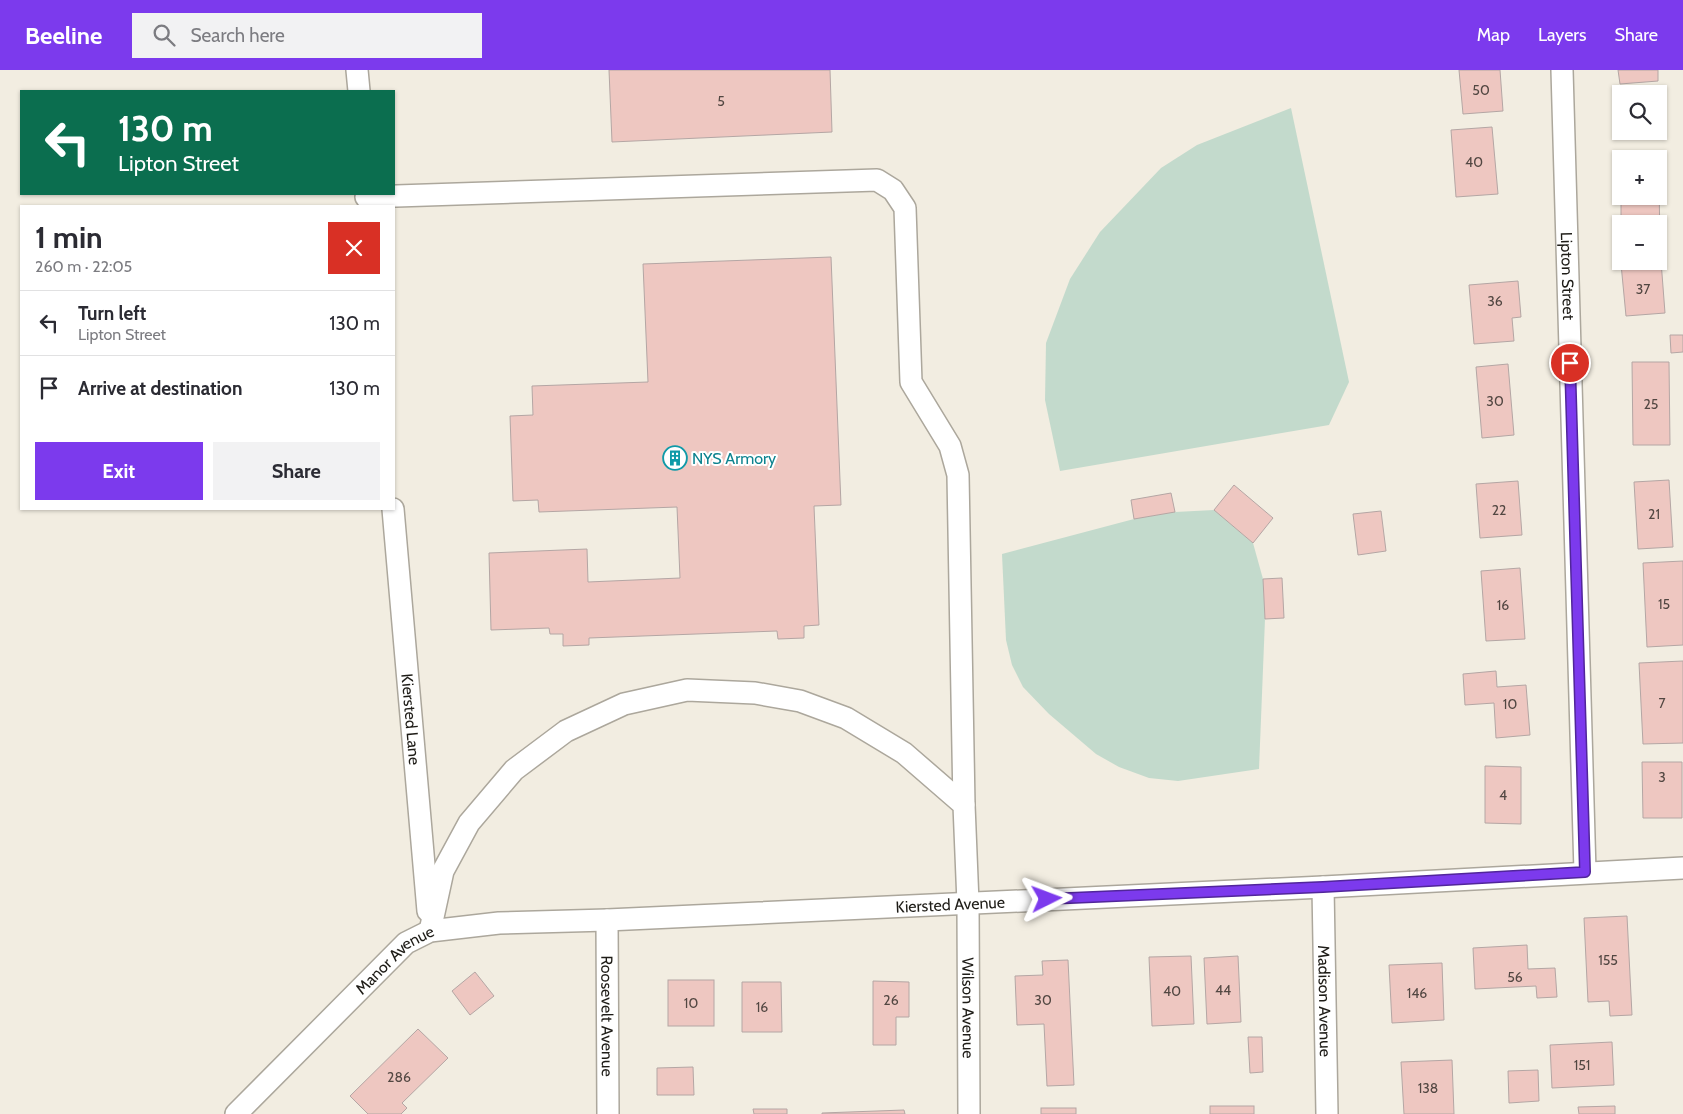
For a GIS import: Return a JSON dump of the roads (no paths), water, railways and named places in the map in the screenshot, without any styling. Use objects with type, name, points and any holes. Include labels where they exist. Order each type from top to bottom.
[{"type":"street","points":[[357,70],[359,90]]},
{"type":"street","name":"Lipton Street","points":[[1562,70],[1585,872]]},
{"type":"street","name":"Wilson Avenue","points":[[366,199],[877,180],[893,190],[905,208],[910,382],[950,446],[958,475],[964,805],[968,903],[969,1114]]},
{"type":"street","name":"Kiersted Lane","points":[[393,510],[430,931]]},
{"type":"street","points":[[430,931],[443,871],[469,823],[514,770],[566,731],[624,704],[686,690],[755,692],[800,701],[846,718],[904,753],[964,805]]},
{"type":"street","name":"Kiersted Avenue","points":[[607,920],[1323,887],[1683,868]]},
{"type":"street","name":"Madison Avenue","points":[[1323,887],[1327,1114]]},
{"type":"street","name":"Manor Avenue","points":[[236,1114],[406,943],[430,931],[500,923],[607,920]]},
{"type":"street","name":"Roosevelt Avenue","points":[[607,920],[608,1114]]},
{"type":"place","name":"NYS Armory","points":[[675,458]]}]
